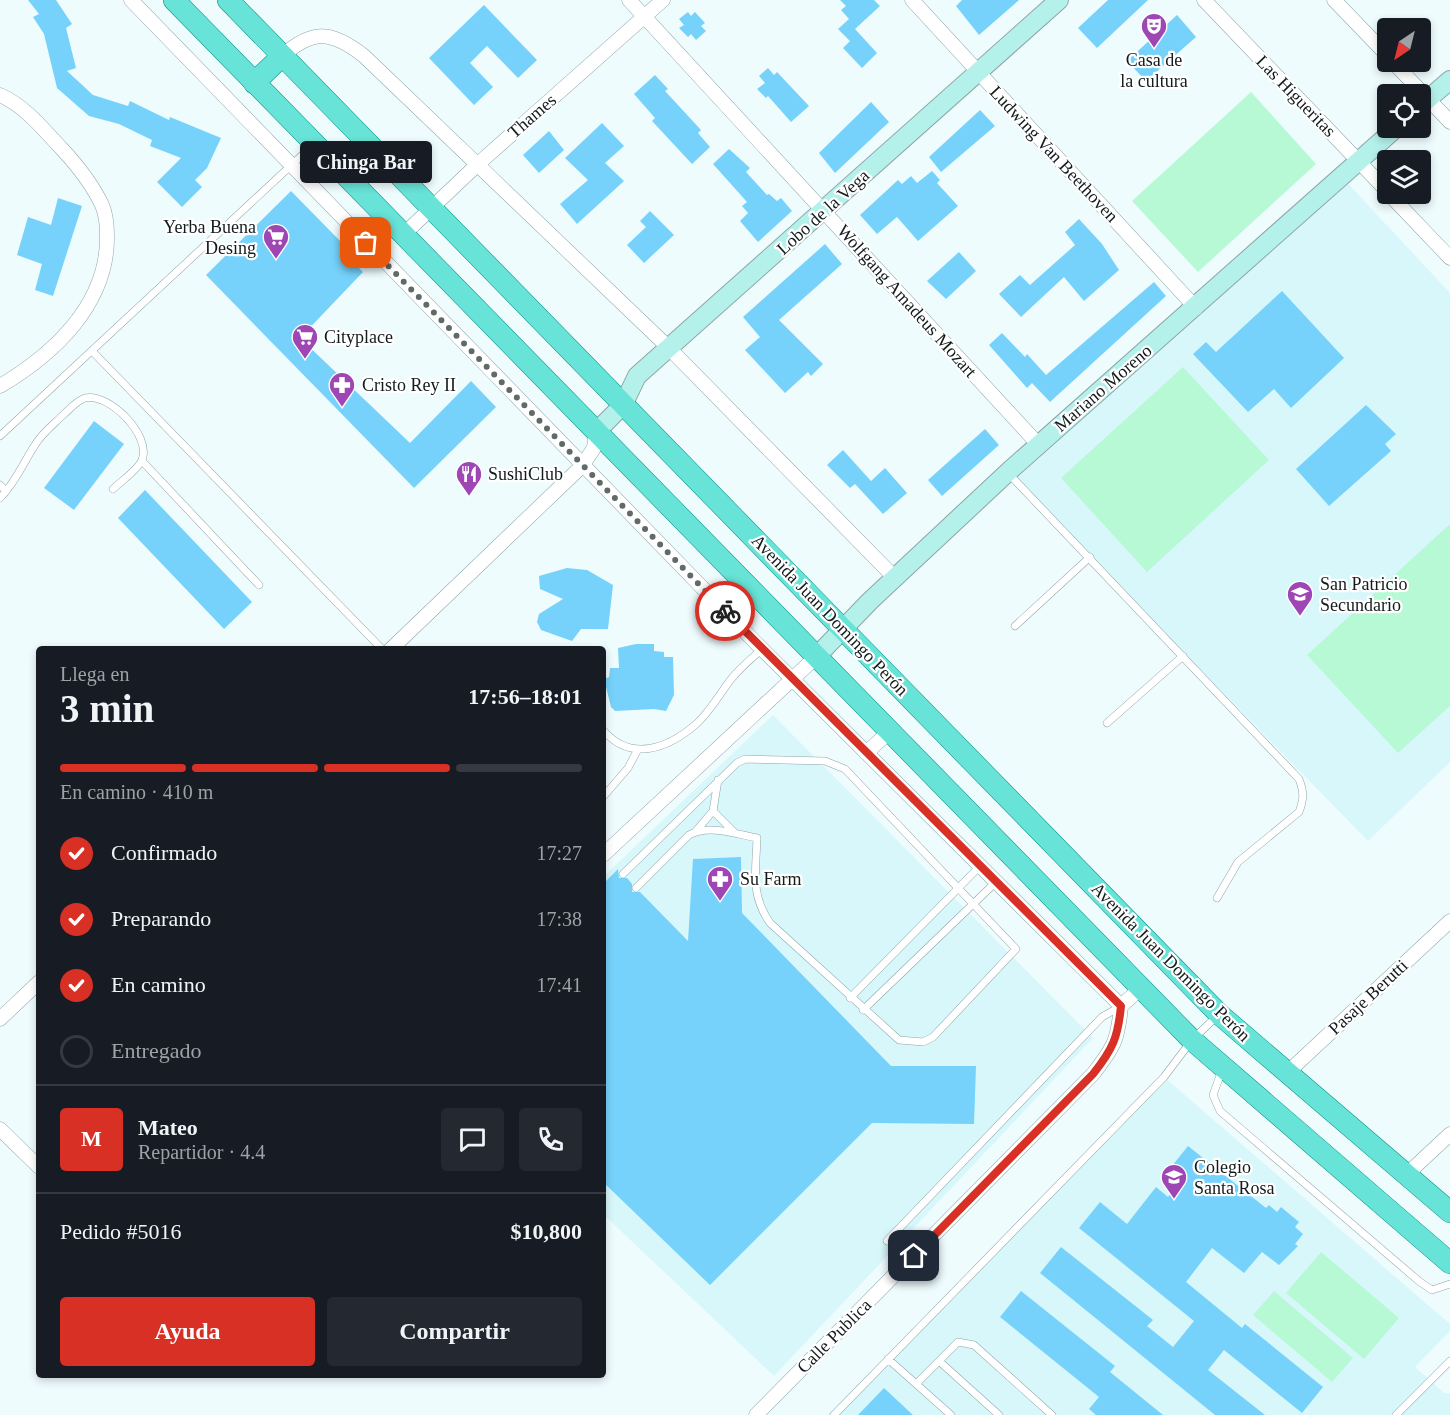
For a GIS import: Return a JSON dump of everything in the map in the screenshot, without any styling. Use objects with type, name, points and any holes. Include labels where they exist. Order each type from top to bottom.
[{"type":"main road","name":"Avenida Juan Domingo Perón","points":[[174,0],[1192,1040],[1450,1263]]},
{"type":"main road","name":"Avenida Juan Domingo Perón","points":[[228,0],[281,57],[1219,1014],[1405,1176],[1450,1212]]},
{"type":"main road","points":[[254,83],[281,57]]},
{"type":"street","points":[[131,0],[762,649],[1121,1006],[1141,988]]},
{"type":"street","name":"Wolfgang Amadeus Mozart","points":[[629,0],[1038,444]]},
{"type":"street","name":"Thames","points":[[403,235],[478,164],[663,0]]},
{"type":"street","name":"Ludwing Van Beethoven","points":[[912,0],[1196,308]]},
{"type":"street","name":"Lobo de la Vega","points":[[596,432],[623,405],[637,376],[1059,0]]},
{"type":"street","name":"Las Higueritas","points":[[1204,0],[1377,181]]},
{"type":"street","points":[[1334,0],[1377,45]]},
{"type":"street","points":[[281,57],[306,38],[322,35],[352,46],[669,348],[895,578]]},
{"type":"street","points":[[1401,72],[1410,84]]},
{"type":"street","points":[[1431,97],[1450,80]]},
{"type":"street","points":[[0,94],[33,117],[69,156],[102,205],[107,226],[107,253],[98,283],[77,322],[57,345],[31,368],[0,386]]},
{"type":"street","points":[[1431,108],[1450,122]]},
{"type":"street","name":"Mariano Moreno","points":[[816,657],[895,578],[1038,444],[1196,308],[1384,138]]},
{"type":"street","name":"Las Higueritas","points":[[1398,204],[1450,258]]},
{"type":"street","points":[[394,646],[582,466],[594,448],[596,432]]},
{"type":"street","points":[[606,852],[816,657]]},
{"type":"street","points":[[866,753],[889,732]]},
{"type":"street","name":"Pasaje Berutti","points":[[1287,1073],[1450,921]]},
{"type":"street","points":[[0,1019],[36,985]]},
{"type":"street","name":"Calle Publica","points":[[756,1415],[1093,1074],[1109,1053],[1118,1035],[1121,1006]]},
{"type":"street","points":[[0,1129],[36,1164]]},
{"type":"street","points":[[1405,1176],[1450,1134]]},
{"type":"lane","points":[[0,436],[313,144]]},
{"type":"lane","points":[[92,351],[379,646]]},
{"type":"lane","points":[[0,498],[36,443],[76,403],[85,398],[100,398],[115,408],[140,434],[144,447],[142,461],[113,489]]},
{"type":"lane","points":[[142,461],[259,585]]},
{"type":"lane","points":[[1008,472],[1291,770],[1303,790],[1303,801],[1299,812],[1238,862],[1216,898]]},
{"type":"lane","points":[[0,485],[6,491]]},
{"type":"lane","points":[[1015,626],[1090,558]]},
{"type":"lane","points":[[606,733],[621,746],[637,750],[661,747],[696,724],[733,676],[762,649]]},
{"type":"lane","points":[[1107,723],[1183,656]]},
{"type":"lane","points":[[606,794],[628,768],[637,750]]},
{"type":"lane","points":[[623,874],[737,762],[745,759],[836,763],[853,777],[1016,949],[933,1036],[923,1042],[899,1040],[863,1010],[770,923],[759,907],[755,895],[757,838],[709,830],[696,831]]},
{"type":"lane","points":[[636,888],[689,835],[696,831],[712,811],[718,780]]},
{"type":"lane","points":[[712,811],[736,834]]},
{"type":"lane","points":[[850,998],[980,867]]},
{"type":"lane","points":[[863,1010],[996,882]]},
{"type":"lane","points":[[887,1241],[1102,1017],[1121,1006]]},
{"type":"lane","points":[[834,1415],[1164,1077],[1192,1040],[1219,1014]]},
{"type":"lane","points":[[1223,1067],[1213,1095],[1220,1111],[1420,1282],[1432,1290],[1450,1284]]},
{"type":"lane","points":[[916,1384],[958,1342],[974,1345],[1052,1415]]},
{"type":"lane","points":[[888,1359],[951,1415]]},
{"type":"lane","points":[[939,1361],[999,1415]]},
{"type":"lane","points":[[1396,1415],[1450,1361]]},
{"type":"shaded area","name":"San Patricio Secundario","points":[[1341,176],[1450,293],[1450,762],[1368,841],[1008,472]]},
{"type":"shaded area","points":[[773,715],[1093,1038],[774,1376],[606,1217],[606,874]]},
{"type":"shaded area","name":"Colegio Santa Rosa","points":[[1164,1077],[1450,1324],[1450,1331],[1415,1367],[1444,1393],[1450,1393],[1450,1415],[827,1415]]},
{"type":"green space","points":[[1251,92],[1316,164],[1198,272],[1132,201]]},
{"type":"green space","points":[[1183,367],[1269,460],[1147,572],[1061,478]]},
{"type":"green space","points":[[1450,524],[1450,706],[1398,753],[1307,655]]},
{"type":"green space","points":[[1321,1252],[1399,1318],[1364,1359],[1286,1293]]},
{"type":"green space","points":[[1274,1291],[1353,1358],[1332,1382],[1253,1315]]},
{"type":"building","points":[[28,0],[56,0],[72,24],[66,28],[76,68],[67,71],[93,95],[128,106],[130,101],[169,120],[170,117],[221,138],[207,168],[195,180],[202,187],[182,207],[157,182],[181,158],[150,146],[152,140],[119,124],[89,116],[57,88],[44,34],[33,17],[39,14]]},
{"type":"building","points":[[840,0],[874,0],[880,6],[855,29],[877,53],[862,68],[843,48],[850,41],[838,29],[849,19],[841,10],[846,6]]},
{"type":"building","points":[[962,0],[1019,0],[979,35],[956,6]]},
{"type":"building","points":[[1108,0],[1148,0],[1097,48],[1078,28]]},
{"type":"building","points":[[484,5],[537,60],[518,78],[487,46],[470,63],[493,87],[474,105],[429,58]]},
{"type":"building","points":[[688,12],[691,16],[695,12],[705,23],[701,26],[706,31],[696,40],[691,34],[688,37],[679,28],[684,25],[679,19]]},
{"type":"building","points":[[1177,15],[1196,37],[1146,81],[1127,61]]},
{"type":"building","points":[[768,68],[774,75],[777,72],[809,106],[791,122],[768,96],[766,98],[757,89],[765,83],[759,76]]},
{"type":"building","points":[[655,75],[668,89],[665,91],[701,130],[698,133],[710,147],[692,164],[652,121],[655,118],[634,94]]},
{"type":"building","points":[[871,102],[889,122],[835,173],[819,153]]},
{"type":"building","points":[[980,110],[995,126],[941,172],[929,157]]},
{"type":"building","points":[[602,123],[624,146],[605,163],[624,181],[577,224],[560,204],[588,180],[565,158]]},
{"type":"building","points":[[549,131],[564,150],[539,173],[523,155]]},
{"type":"building","points":[[729,149],[750,168],[746,172],[767,195],[769,194],[777,201],[781,198],[792,211],[758,242],[740,221],[748,213],[742,206],[747,202],[713,164]]},
{"type":"building","points":[[932,171],[940,180],[937,183],[958,206],[918,241],[897,217],[877,234],[860,215],[898,180],[902,184],[911,176],[917,183]]},
{"type":"building","points":[[291,191],[345,246],[340,250],[363,272],[300,338],[410,443],[471,381],[496,407],[414,488],[206,275]]},
{"type":"building","points":[[58,198],[82,206],[53,296],[35,290],[42,264],[17,255],[28,217],[51,225]]},
{"type":"building","points":[[650,211],[674,235],[644,263],[627,245],[646,227],[640,221]]},
{"type":"building","points":[[1079,219],[1102,244],[1119,270],[1084,301],[1064,277],[1021,317],[999,294],[1020,275],[1030,285],[1075,245],[1065,232]]},
{"type":"building","points":[[825,244],[842,264],[779,320],[823,364],[811,376],[808,372],[785,393],[745,350],[760,337],[743,317]]},
{"type":"building","points":[[959,252],[976,271],[946,299],[927,281]]},
{"type":"building","points":[[1154,282],[1166,296],[1050,402],[1032,383],[1027,388],[989,345],[1002,333],[1025,357],[1027,354],[1046,375]]},
{"type":"building","points":[[1282,291],[1344,358],[1291,408],[1274,389],[1248,412],[1193,354],[1206,342],[1216,352]]},
{"type":"building","points":[[1366,405],[1396,434],[1385,444],[1391,451],[1329,506],[1296,469]]},
{"type":"building","points":[[94,421],[124,444],[74,510],[44,488]]},
{"type":"building","points":[[985,429],[999,445],[942,496],[928,480]]},
{"type":"building","points":[[843,450],[871,481],[885,468],[907,493],[883,514],[855,484],[850,488],[827,465]]},
{"type":"building","points":[[145,490],[252,602],[224,629],[118,518]]},
{"type":"building","points":[[567,568],[587,570],[613,585],[608,629],[581,629],[572,641],[541,630],[537,622],[539,614],[563,599],[540,589],[539,576]]},
{"type":"building","points":[[636,644],[654,644],[654,651],[664,652],[664,657],[673,657],[674,695],[666,711],[654,709],[615,711],[611,707],[606,678],[609,677],[610,668],[619,668],[618,648]]},
{"type":"building","points":[[741,857],[742,913],[891,1066],[976,1066],[974,1124],[872,1123],[710,1285],[606,1185],[606,881],[618,869],[619,878],[627,878],[632,884],[632,892],[640,892],[688,941],[693,859]]},
{"type":"building","points":[[1188,1146],[1266,1208],[1269,1205],[1277,1212],[1281,1207],[1299,1222],[1295,1227],[1303,1234],[1295,1244],[1298,1246],[1279,1265],[1262,1252],[1244,1273],[1212,1248],[1186,1282],[1242,1328],[1245,1324],[1323,1387],[1302,1413],[1224,1350],[1208,1370],[1265,1415],[1215,1415],[1040,1273],[1061,1247],[1153,1320],[1147,1326],[1173,1347],[1194,1321],[1079,1228],[1100,1202],[1127,1224],[1156,1187],[1168,1197],[1185,1176],[1172,1166]]},
{"type":"building","points":[[1021,1291],[1115,1366],[1110,1372],[1163,1415],[1096,1415],[1089,1409],[1099,1397],[1000,1317]]},
{"type":"building","points":[[884,1388],[913,1415],[858,1415]]},
{"type":"way so far","points":[[366,243],[725,611]]},
{"type":"place","name":"Casa de la cultura","points":[[1154,49]]},
{"type":"place","name":"Chinga Bar","points":[[366,243]]},
{"type":"place","name":"Yerba Buena Desing","points":[[276,260]]},
{"type":"place","name":"Cityplace","points":[[305,360]]},
{"type":"place","name":"Cristo Rey II","points":[[342,408]]},
{"type":"place","name":"SushiClub","points":[[469,497]]},
{"type":"place","name":"San Patricio Secundario","points":[[1300,617]]},
{"type":"place","name":"Su Farm","points":[[720,902]]},
{"type":"place","name":"Colegio Santa Rosa","points":[[1174,1200]]},
{"type":"route","points":[[725,611],[1121,1006],[1118,1035],[1109,1053],[1093,1074],[914,1256]]}]
